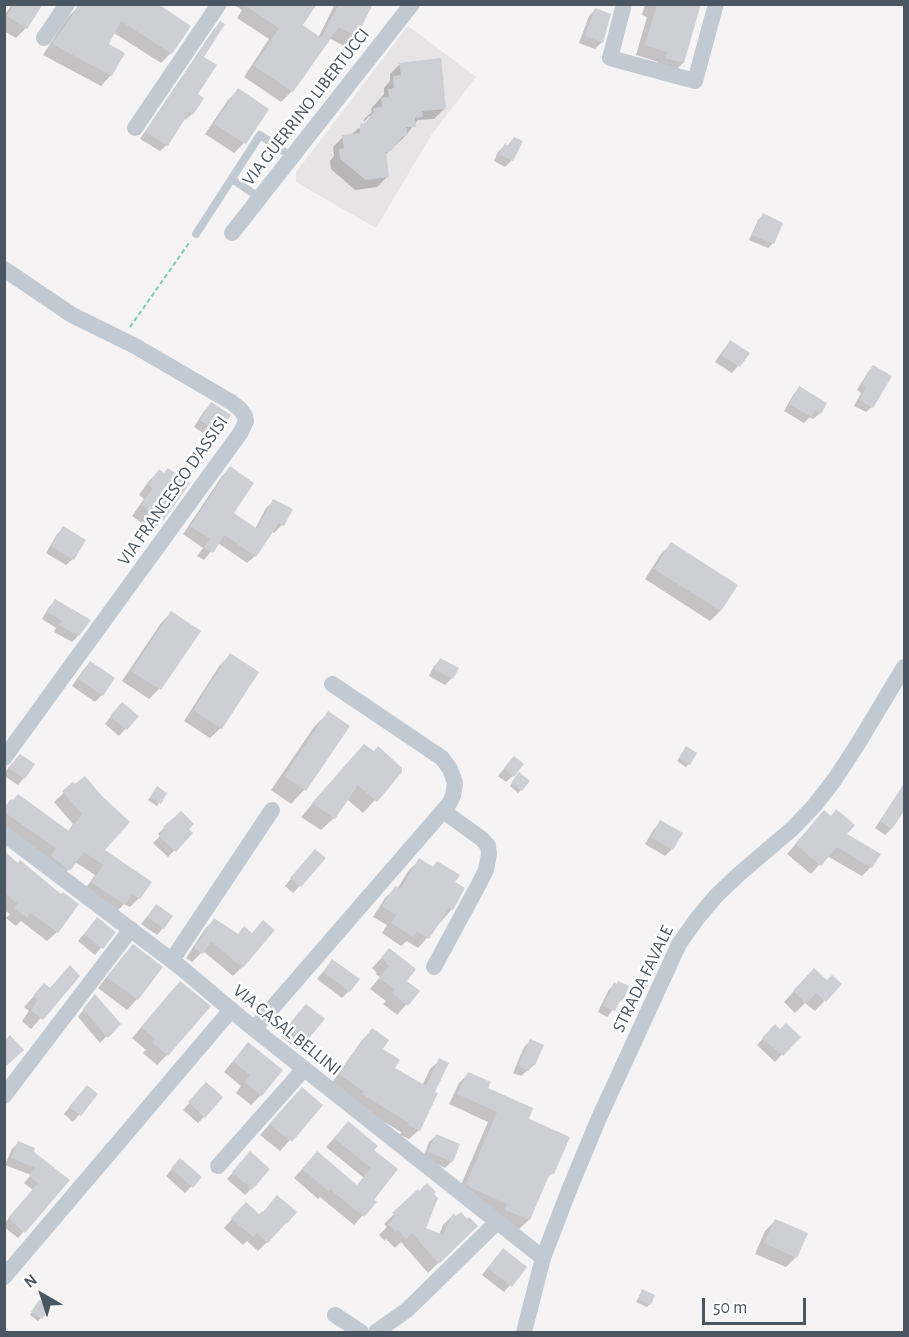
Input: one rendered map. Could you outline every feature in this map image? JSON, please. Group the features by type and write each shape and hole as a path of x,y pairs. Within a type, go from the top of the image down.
{"street":[{"path":"44,38 67,4"},
{"path":"135,128 219,4"},
{"name":"VIA GUERRINO LIBERTUCCI","path":"232,233 412,4"},
{"path":"624,4 610,58 695,81 716,4"},
{"name":"VIA FRANCESCO D'ASSISI","path":"4,269 72,315 122,339 231,402 245,416 245,424 227,452 4,758"},
{"name":"STRADA FAVALE","path":"524,1332 543,1258 564,1201 598,1118 686,932 723,889 793,828 822,796 859,742 904,667"},
{"path":"254,1029 443,811 453,796 454,783 450,769 442,758 332,684"},
{"path":"172,960 272,810"},
{"path":"434,967 486,870 489,854 488,846 482,839 443,811"},
{"name":"VIA CASAL BELLINI","path":"4,834 172,960 254,1029 543,1258"},
{"path":"4,1096 130,928"},
{"path":"4,1277 231,1010"},
{"path":"218,1166 304,1069"},
{"path":"376,1332 407,1310 497,1222"},
{"path":"335,1315 361,1332"}],"lane":[{"path":"196,234 260,135 292,157"},
{"path":"232,179 260,198"}],"path":[{"path":"122,339 196,234"}],"shaded area":[{"path":"408,26 476,77 432,134 376,228 296,182 296,172"}],"building":[{"path":"14,4 43,4 27,29 7,16"},
{"path":"77,4 158,4 191,26 172,54 121,21 109,44 125,53 112,76 52,44 76,10"},
{"path":"243,4 317,4 303,25 321,38 339,4 373,4 357,36 339,27 293,92 254,66 279,28"},
{"path":"657,4 701,4 684,63 665,58 667,52 645,45"},
{"path":"595,8 611,14 603,43 585,36"},
{"path":"220,21 225,24 204,57 217,65 198,94 204,98 193,115 189,112 168,146 145,132"},
{"path":"441,58 446,109 422,111 423,117 415,118 416,127 406,127 408,135 402,137 391,151 386,152 389,177 366,180 340,159 339,149 344,148 342,135 360,133 360,124 365,123 374,112 374,108 382,107 381,98 389,97 388,89 394,88 393,76 401,75 399,63"},
{"path":"238,88 269,109 246,144 214,124"},
{"path":"514,137 523,141 513,161 499,154 505,143 509,146"},
{"path":"763,213 783,223 774,244 752,235"},
{"path":"730,340 750,353 740,367 721,355"},
{"path":"873,365 892,376 873,408 859,400 866,387 862,384"},
{"path":"799,386 827,403 821,414 815,410 812,417 789,404"},
{"path":"211,402 231,415 220,433 200,420"},
{"path":"230,466 254,483 234,513 257,529 273,499 293,509 284,526 279,523 256,557 225,535 213,553 204,547 210,539 190,526"},
{"path":"168,468 190,483 163,521 141,505 153,488 148,485 159,469 164,473"},
{"path":"63,526 86,540 74,560 51,546"},
{"path":"671,542 738,585 721,611 654,569"},
{"path":"55,599 91,620 79,636 59,625 62,621 47,612"},
{"path":"171,611 201,631 161,690 131,671"},
{"path":"230,653 259,672 222,729 193,710"},
{"path":"440,658 459,668 453,679 434,669"},
{"path":"90,661 115,678 103,696 78,679"},
{"path":"122,702 139,716 127,730 110,716"},
{"path":"328,711 350,726 306,791 284,776"},
{"path":"364,744 374,751 378,746 402,768 402,772 377,802 358,785 335,819 312,803"},
{"path":"686,746 697,753 690,765 679,758"},
{"path":"20,754 35,764 25,779 8,768"},
{"path":"514,756 524,764 514,777 504,768"},
{"path":"519,772 530,781 522,791 511,783"},
{"path":"85,776 101,795 130,822 105,850 152,882 140,899 132,894 125,905 91,882 103,865 84,852 70,871 51,856 56,848 4,812 4,808 11,799 13,800 18,794 69,831 82,814 62,791"},
{"path":"904,785 904,811 892,829 880,821"},
{"path":"157,786 167,793 161,804 150,797"},
{"path":"836,809 855,825 847,834 881,854 872,868 837,847 821,866 795,844 824,810 831,816"},
{"path":"181,811 194,824 189,829 193,833 176,852 159,836 165,829 163,827"},
{"path":"660,820 683,833 673,850 651,837"},
{"path":"315,849 326,858 301,887 290,878"},
{"path":"4,851 18,863 20,860 61,894 63,892 79,904 58,933 31,913 27,918 14,908 18,904 4,893"},
{"path":"419,858 433,867 437,861 460,875 455,882 465,888 453,910 449,908 429,939 417,931 413,937 391,923 396,915 382,906 395,886 400,889"},
{"path":"156,904 173,916 164,929 147,917"},
{"path":"97,917 116,932 103,949 84,934"},
{"path":"214,918 238,934 244,926 252,933 263,920 275,930 243,968 211,941 203,954 194,948"},
{"path":"133,944 163,967 138,1000 107,977"},
{"path":"389,948 416,969 407,981 420,991 408,1006 392,993 395,990 379,978 389,966 381,958"},
{"path":"332,959 360,979 350,992 323,972"},
{"path":"70,965 80,976 43,1020 31,1010 38,1000 33,996 44,983 50,988"},
{"path":"814,968 827,980 832,975 842,984 826,1002 816,993 806,1004 793,991"},
{"path":"180,981 211,1006 168,1056 152,1042 155,1039 141,1027"},
{"path":"618,981 629,986 623,1001 620,1000 615,1011 603,1006 614,982 617,984"},
{"path":"95,994 121,1024 108,1038 83,1009"},
{"path":"306,1004 325,1019 305,1043 286,1028"},
{"path":"786,1023 801,1037 783,1056 762,1038 775,1024 780,1029"},
{"path":"372,1028 389,1040 383,1049 400,1060 395,1068 426,1086 439,1058 449,1063 420,1131 362,1094 364,1092 339,1074"},
{"path":"10,1035 24,1050 4,1068 4,1041"},
{"path":"530,1039 544,1045 535,1065 532,1064 529,1071 518,1066"},
{"path":"248,1042 283,1070 262,1096 245,1082 250,1075 233,1061"},
{"path":"468,1072 491,1082 488,1088 533,1108 529,1119 570,1137 554,1174 550,1173 530,1220 505,1210 507,1204 466,1184 497,1112 457,1094"},
{"path":"206,1082 223,1097 205,1118 188,1102"},
{"path":"87,1085 98,1094 81,1116 69,1107"},
{"path":"302,1087 323,1105 292,1142 269,1124"},
{"path":"348,1121 378,1146 374,1150 398,1169 374,1200 377,1202 364,1217 302,1169 317,1151 357,1185 371,1168 334,1138"},
{"path":"436,1134 460,1144 453,1162 428,1152"},
{"path":"18,1141 35,1148 34,1152 70,1180 25,1233 8,1218 38,1183 29,1176 36,1168 11,1158"},
{"path":"250,1151 270,1169 252,1190 232,1172"},
{"path":"180,1158 202,1177 193,1188 171,1168"},
{"path":"427,1183 436,1192 434,1194 438,1198 426,1228 443,1235 453,1213 456,1216 461,1212 478,1226 439,1264 412,1233 406,1239 388,1224 396,1216 392,1213"},
{"path":"277,1195 297,1212 268,1243 257,1233 253,1237 231,1218 246,1202 259,1214 263,1212"},
{"path":"775,1219 808,1233 797,1258 764,1243"},
{"path":"503,1248 527,1267 512,1287 488,1268"},
{"path":"642,1289 655,1295 651,1305 638,1299"},
{"path":"39,1300 50,1308 42,1319 31,1312"}]}
